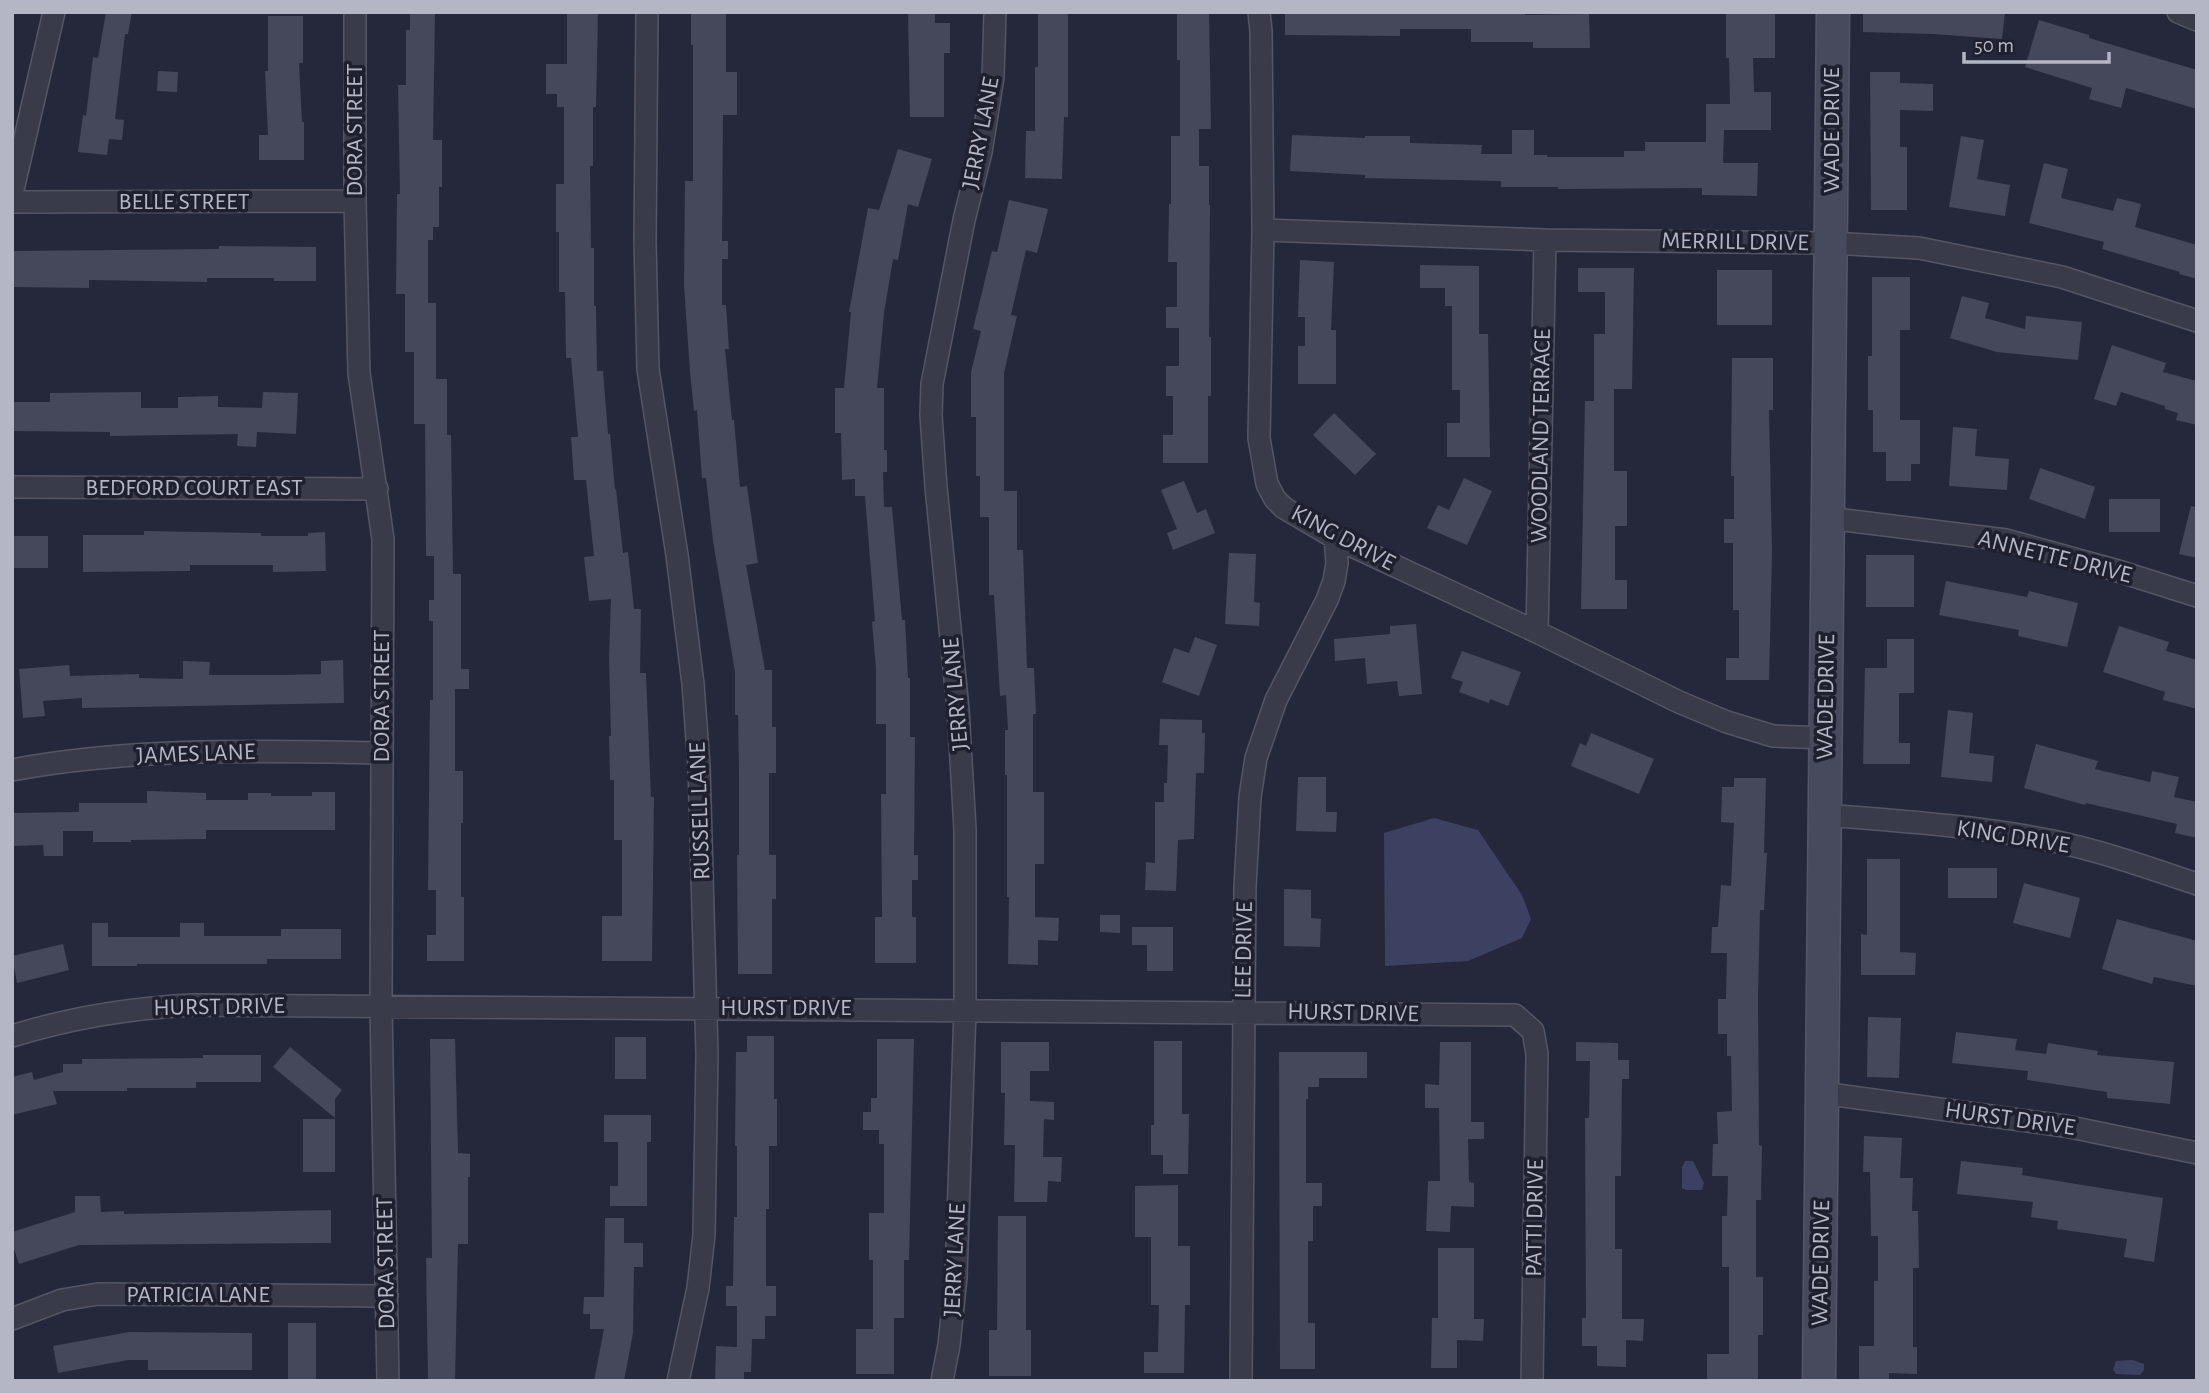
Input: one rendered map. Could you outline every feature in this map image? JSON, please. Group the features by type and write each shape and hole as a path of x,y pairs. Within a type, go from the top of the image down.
{"street":[{"path":"12,194 54,12"},
{"name":"DORA STREET","path":"355,12 359,373 383,538 381,1007 388,1381"},
{"name":"RUSSELL LANE","path":"647,12 645,241 648,369 677,555 693,684 699,766 706,1008 704,1235 698,1288 678,1381"},
{"name":"JERRY LANE","path":"942,1381 949,1345 956,1277 965,1010 965,829 958,709 936,486 931,415 932,384 964,220 981,152 993,77 995,12"},
{"name":"KING DRIVE","path":"1259,12 1263,230 1259,438 1267,484 1275,499 1284,508 1335,538 1679,702 1727,722 1773,736 1826,738"},
{"name":"WADE DRIVE","path":"1819,1381 1833,12"},
{"path":"2178,12 2197,20"},
{"name":"BELLE STREET","path":"12,202 355,201"},
{"name":"MERRILL DRIVE","path":"1263,230 1545,240 1831,243 1919,248 2062,277 2197,321"},
{"name":"WOODLAND TERRACE","path":"1537,632 1545,240"},
{"name":"BEDFORD COURT EAST","path":"12,487 377,489"},
{"name":"ANNETTE DRIVE","path":"1828,517 2006,540 2197,596"},
{"name":"LEE DRIVE","path":"1241,1381 1243,1012 1250,797 1256,758 1276,699 1334,581 1337,563 1335,538"},
{"name":"JAMES LANE","path":"12,770 114,756 198,752 382,754"},
{"name":"KING DRIVE","path":"1825,815 1977,828 2054,841 2119,857 2197,884"},
{"name":"HURST DRIVE","path":"12,1036 37,1028 144,1008 192,1005 1514,1015 1532,1031 1537,1054"},
{"name":"PATTI DRIVE","path":"1532,1381 1537,1054"},
{"name":"HURST DRIVE","path":"1822,1093 2065,1126 2197,1153"},
{"name":"PATRICIA LANE","path":"12,1319 62,1300 98,1294 387,1296"}],"water":[{"path":"1434,818 1478,830 1522,895 1531,919 1522,938 1468,961 1385,966 1384,833"},
{"path":"1685,1161 1693,1161 1704,1183 1702,1190 1682,1188 1682,1167"},
{"path":"2133,1360 2144,1364 2144,1370 2140,1375 2116,1374 2113,1370 2116,1361"}],"building":[{"path":"106,12 132,12 128,34 125,34 115,119 124,120 122,140 109,139 107,155 78,152 83,115 86,116 93,57 98,58"},
{"path":"410,12 435,12 433,140 442,140 442,187 439,187 439,227 433,227 433,240 428,240 428,303 436,303 436,379 447,379 447,435 451,435 453,574 461,574 461,669 469,669 469,689 455,689 455,771 463,771 461,897 464,897 464,961 427,961 427,935 436,935 436,890 428,890 430,700 433,700 433,621 429,621 429,600 434,600 434,556 426,556 425,424 414,424 414,352 405,352 405,294 396,294 397,194 400,194 398,85 406,85 406,30 410,30"},
{"path":"567,12 598,12 593,166 590,166 597,371 603,371 623,553 628,552 634,609 641,609 640,673 646,673 651,797 654,797 652,961 602,961 602,916 622,916 622,840 614,840 614,780 610,780 611,599 589,601 584,557 594,556 586,480 574,480 571,437 578,437 571,358 566,358 565,292 559,292 556,184 564,184 564,107 557,107 557,94 546,94 546,64 567,64"},
{"path":"691,12 726,12 726,72 737,72 737,115 723,115 722,241 728,241 728,259 722,259 722,305 726,305 729,349 725,349 740,487 747,486 758,563 746,565 765,670 772,670 772,727 776,727 776,773 769,773 769,855 776,855 776,899 772,899 772,974 738,974 739,773 735,672 713,541 706,478 702,478 697,410 694,411 690,372 684,285 685,181 693,181"},
{"path":"908,12 935,12 935,23 950,23 950,53 944,53 944,117 910,117"},
{"path":"1038,12 1068,12 1068,117 1064,117 1062,179 1025,178 1026,131 1035,131"},
{"path":"1177,12 1209,12 1211,129 1199,129 1199,166 1209,166 1211,396 1208,396 1208,463 1163,463 1163,435 1173,435 1173,396 1166,396 1166,366 1179,366 1179,328 1166,328 1166,307 1177,307 1177,262 1168,262 1171,136 1180,136"},
{"path":"1285,12 1589,14 1590,48 1533,48 1533,42 1471,42 1471,29 1400,29 1400,36 1285,35"},
{"path":"1726,12 1775,12 1775,58 1753,58 1754,92 1771,92 1771,130 1724,130 1723,163 1758,163 1757,196 1702,195 1702,188 1501,187 1501,181 1365,178 1365,175 1290,171 1292,135 1365,138 1410,136 1410,143 1482,145 1481,154 1512,154 1512,130 1534,130 1534,155 1547,157 1624,157 1624,151 1645,151 1645,142 1706,142 1706,104 1730,104"},
{"path":"1863,12 2005,12 2002,39 1863,32"},
{"path":"268,16 303,16 303,63 299,63 304,160 259,160 259,135 268,135 265,71 268,71"},
{"path":"2039,20 2197,70 2197,109 2126,88 2121,108 2089,99 2092,88 2025,67"},
{"path":"158,71 178,72 177,92 157,91"},
{"path":"1870,72 1900,72 1900,83 1933,84 1933,111 1900,110 1900,147 1907,147 1907,210 1871,210"},
{"path":"1961,136 1984,140 1977,179 2010,185 2005,216 1949,207"},
{"path":"898,149 932,159 918,207 908,204 898,260 893,259 884,313 877,388 884,388 884,450 887,450 887,472 883,472 884,507 892,507 910,678 910,737 915,737 914,855 918,855 918,880 912,880 912,917 916,917 916,963 875,963 875,917 882,917 881,794 886,794 886,724 876,724 876,669 872,622 875,621 865,496 855,496 855,479 842,480 841,433 835,433 835,388 844,388 849,312 868,208 879,210"},
{"path":"2044,163 2068,169 2061,198 2113,211 2117,198 2141,204 2135,227 2197,245 2197,279 2102,249 2104,242 2029,223"},
{"path":"1009,200 1048,209 1037,253 1026,250 1011,315 1017,316 1004,373 1004,491 1017,491 1017,550 1023,550 1027,668 1034,668 1036,714 1033,714 1033,792 1044,792 1044,864 1035,864 1035,917 1059,918 1058,941 1038,940 1038,965 1008,964 1006,695 1000,696 994,595 989,595 989,517 980,517 980,476 976,476 976,417 971,417 971,372 981,331 973,329 992,251 997,252"},
{"path":"219,246 316,247 316,281 274,281 274,278 207,278 207,282 89,280 89,288 12,287 12,251 219,249"},
{"path":"1300,260 1334,262 1331,330 1336,330 1336,384 1298,384 1298,346 1305,346 1305,317 1298,317"},
{"path":"1420,265 1479,266 1479,334 1488,334 1490,457 1447,457 1447,423 1460,423 1460,390 1452,390 1452,306 1445,306 1445,288 1420,288"},
{"path":"1578,268 1634,268 1632,389 1614,389 1614,471 1627,471 1627,526 1615,526 1615,580 1627,580 1627,609 1581,609 1585,401 1594,401 1594,334 1605,334 1605,292 1578,292"},
{"path":"1717,270 1772,270 1772,325 1717,325"},
{"path":"1872,277 1910,277 1910,330 1900,330 1900,420 1920,420 1920,464 1911,464 1911,481 1886,481 1886,452 1873,452 1873,410 1868,410 1868,356 1872,356"},
{"path":"1962,296 1989,303 1985,318 2025,329 2026,316 2082,322 2078,360 1997,352 1950,338"},
{"path":"2112,345 2166,363 2163,372 2197,381 2197,425 2176,420 2178,413 2165,409 2165,406 2121,392 2116,406 2094,399"},
{"path":"1732,358 1773,358 1773,410 1769,410 1772,551 1769,680 1726,680 1726,658 1739,658 1739,610 1733,610 1733,543 1724,543 1724,519 1734,519 1734,476 1731,476"},
{"path":"141,392 141,408 178,408 178,397 218,396 218,407 262,408 263,392 298,393 296,434 257,432 256,447 237,446 238,434 110,436 110,432 12,431 12,402 50,402 50,393"},
{"path":"1334,413 1376,454 1355,475 1313,435"},
{"path":"1953,427 1977,429 1975,456 2009,459 2007,490 1949,486"},
{"path":"2040,468 2095,487 2085,519 2029,499"},
{"path":"1464,478 1492,491 1467,545 1427,528 1438,505 1449,510"},
{"path":"1184,481 1197,513 1206,509 1215,533 1173,550 1167,533 1177,529 1161,490"},
{"path":"2109,499 2160,499 2160,532 2109,532"},
{"path":"2191,506 2197,507 2197,558 2179,554"},
{"path":"144,531 261,533 261,536 308,536 308,533 325,532 326,571 273,572 273,565 190,565 190,571 83,572 83,535 144,535"},
{"path":"12,536 48,536 48,568 12,568"},
{"path":"1229,553 1256,554 1254,602 1260,603 1259,626 1225,624"},
{"path":"1866,555 1914,555 1914,607 1866,607"},
{"path":"1946,581 2027,597 2029,591 2078,603 2067,647 2018,636 2019,630 1939,615"},
{"path":"1416,624 1422,694 1399,696 1397,681 1367,684 1365,658 1335,661 1334,639 1390,634 1390,626"},
{"path":"2119,626 2169,642 2166,651 2197,660 2197,709 2163,700 2165,692 2103,672"},
{"path":"1195,637 1217,645 1199,696 1162,682 1174,648 1189,653"},
{"path":"1887,639 1914,639 1914,693 1899,693 1899,743 1910,743 1910,764 1863,764 1865,668 1887,668"},
{"path":"1462,651 1521,672 1508,706 1490,699 1489,703 1459,692 1463,682 1451,678"},
{"path":"343,660 344,703 82,708 82,698 43,701 45,716 23,718 19,669 69,665 70,676 139,674 139,678 183,679 183,661 210,662 209,675 284,675 321,674 321,661"},
{"path":"1948,710 1973,713 1969,753 1994,756 1992,782 1941,777"},
{"path":"1160,719 1202,720 1202,733 1205,733 1204,773 1196,773 1194,839 1178,840 1176,891 1145,890 1146,862 1155,863 1155,802 1164,802 1164,783 1167,783 1168,745 1159,745"},
{"path":"1591,733 1654,759 1639,794 1571,766 1580,743 1586,746"},
{"path":"2036,744 2098,761 2095,769 2150,782 2152,771 2179,777 2174,797 2197,802 2197,838 2175,833 2177,824 2086,803 2085,805 2024,788"},
{"path":"1298,777 1326,777 1326,812 1337,812 1336,832 1296,831"},
{"path":"1734,778 1766,778 1764,853 1767,853 1764,910 1760,910 1758,998 1761,1200 1756,1200 1756,1277 1763,1277 1763,1335 1758,1335 1758,1381 1707,1381 1707,1354 1729,1354 1729,1267 1722,1267 1722,1216 1727,1216 1728,1176 1712,1176 1713,1144 1718,1144 1717,1112 1732,1111 1731,1056 1727,1056 1727,1034 1718,1034 1718,999 1726,999 1727,953 1711,953 1712,927 1718,927 1721,885 1731,886 1734,823 1721,822 1722,787 1734,787"},
{"path":"147,791 206,793 206,800 248,800 248,793 312,796 312,792 335,792 335,830 206,830 206,839 131,842 93,842 93,831 63,831 63,856 44,856 43,845 12,846 12,813 79,812 79,803 147,803"},
{"path":"1867,859 1900,859 1900,952 1916,953 1915,975 1861,975 1861,934 1867,935"},
{"path":"1948,868 1997,868 1997,898 1948,898"},
{"path":"2024,883 2080,898 2070,938 2013,923"},
{"path":"1284,889 1311,890 1311,918 1321,919 1320,947 1284,946"},
{"path":"1100,915 1120,915 1120,933 1100,932"},
{"path":"2117,919 2197,941 2197,986 2154,977 2152,984 2102,969"},
{"path":"92,923 108,923 108,937 180,937 180,923 204,923 204,936 281,936 281,929 341,929 341,959 267,959 267,964 92,966"},
{"path":"1132,927 1173,927 1173,971 1147,971 1147,945 1132,945"},
{"path":"63,944 69,970 17,983 12,956"},
{"path":"1868,1017 1901,1018 1899,1078 1867,1077"},
{"path":"1956,1032 2017,1039 2015,1050 2046,1054 2048,1043 2098,1051 2097,1055 2174,1062 2170,1104 2107,1098 2107,1092 2027,1080 2028,1071 1952,1063"},
{"path":"747,1036 774,1036 777,1146 769,1146 766,1286 776,1286 776,1316 765,1316 765,1339 752,1339 751,1372 744,1372 744,1381 715,1381 716,1346 737,1347 737,1306 726,1306 726,1286 733,1286 734,1217 737,1217 736,1052 747,1052"},
{"path":"615,1037 646,1037 646,1079 615,1079"},
{"path":"430,1039 455,1039 458,1153 470,1154 468,1244 458,1244 455,1381 428,1381 426,1258 432,1258"},
{"path":"877,1039 914,1039 909,1260 904,1260 904,1318 894,1318 894,1374 856,1374 856,1329 873,1329 873,1260 869,1260 869,1213 884,1213 884,1144 879,1144 879,1130 863,1130 863,1112 871,1112 871,1098 877,1098"},
{"path":"1154,1041 1182,1041 1182,1114 1189,1114 1188,1174 1163,1174 1163,1155 1151,1155 1151,1125 1154,1125"},
{"path":"1001,1042 1049,1042 1049,1071 1030,1071 1030,1101 1054,1102 1054,1120 1044,1119 1043,1157 1062,1157 1061,1182 1048,1181 1047,1202 1014,1202 1015,1145 1004,1145 1005,1093 1001,1093"},
{"path":"1440,1042 1471,1042 1471,1122 1484,1122 1484,1139 1468,1139 1469,1182 1474,1183 1474,1207 1451,1206 1450,1232 1426,1231 1428,1181 1440,1181 1439,1108 1425,1108 1425,1084 1439,1085"},
{"path":"1576,1042 1618,1043 1618,1060 1629,1060 1629,1079 1622,1079 1621,1176 1615,1176 1615,1249 1622,1249 1622,1319 1644,1319 1643,1341 1626,1340 1626,1367 1597,1366 1597,1346 1582,1346 1582,1318 1586,1318 1585,1118 1589,1118 1590,1061 1576,1061"},
{"path":"290,1047 342,1090 335,1099 335,1118 273,1067"},
{"path":"1279,1052 1367,1052 1367,1078 1319,1078 1319,1087 1308,1087 1306,1099 1306,1183 1322,1183 1322,1206 1313,1206 1313,1241 1308,1241 1308,1323 1315,1323 1315,1369 1280,1369"},
{"path":"203,1055 261,1055 261,1082 196,1082 196,1088 127,1088 127,1091 53,1091 57,1104 12,1115 12,1077 32,1072 34,1080 63,1072 63,1064 82,1064 82,1059 203,1058"},
{"path":"604,1115 651,1115 651,1142 647,1142 647,1206 610,1206 610,1186 618,1186 618,1142 604,1142"},
{"path":"303,1119 335,1119 335,1172 303,1172"},
{"path":"1864,1136 1902,1138 1900,1178 1913,1178 1912,1211 1918,1211 1919,1268 1913,1268 1913,1347 1917,1347 1917,1374 1889,1373 1889,1381 1859,1381 1859,1346 1874,1346 1874,1281 1878,1281 1878,1236 1871,1236 1870,1172 1863,1172"},
{"path":"1961,1161 2023,1168 2022,1175 2163,1198 2154,1262 2124,1257 2127,1239 2057,1229 2058,1221 2031,1217 2033,1202 1957,1194"},
{"path":"1178,1185 1178,1246 1190,1246 1190,1305 1185,1305 1184,1373 1144,1373 1144,1352 1158,1352 1159,1305 1151,1305 1151,1237 1135,1237 1135,1186"},
{"path":"75,1196 100,1196 101,1212 124,1211 124,1214 331,1210 331,1243 79,1245 19,1264 12,1243 12,1232 75,1212"},
{"path":"998,1216 1026,1216 1026,1330 1031,1330 1031,1376 989,1376 989,1330 997,1330"},
{"path":"605,1218 624,1218 624,1243 643,1243 643,1267 634,1267 633,1333 624,1381 594,1381 604,1329 590,1329 590,1314 583,1314 584,1297 604,1297"},
{"path":"1438,1248 1474,1248 1474,1319 1484,1319 1483,1341 1457,1340 1457,1368 1431,1368 1432,1318 1438,1318"},
{"path":"288,1323 316,1323 316,1381 288,1381"},
{"path":"129,1332 252,1333 252,1370 148,1370 148,1360 128,1360 58,1373 53,1346"}]}
